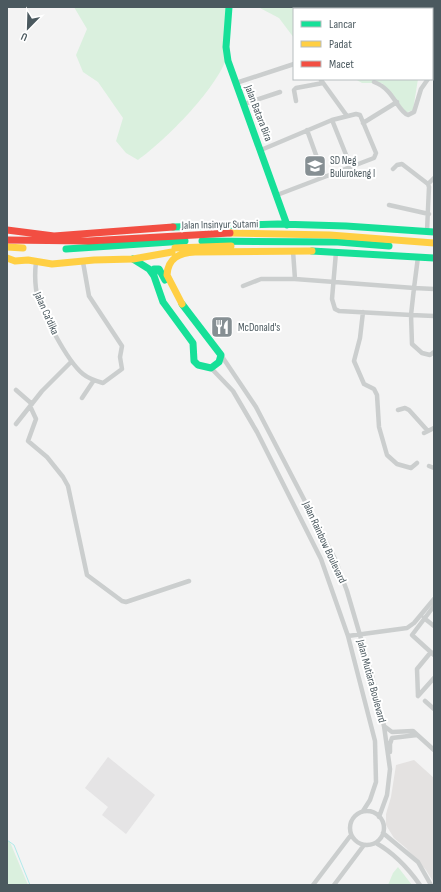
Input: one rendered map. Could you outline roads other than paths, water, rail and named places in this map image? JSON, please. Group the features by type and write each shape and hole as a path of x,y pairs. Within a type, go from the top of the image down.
{"main road":[{"name":"Jalan Batara Bira","path":"229,7 226,52 277,195 286,225"},
{"path":"7,230 41,235 60,235 161,227 286,225 346,226 431,232"},
{"name":"Jalan Insinyur Sutami","path":"7,240 53,243 225,233 348,236 434,243"},
{"name":"Jalan Insinyur Sutami","path":"58,249 209,240 338,242 434,249"},
{"path":"7,258 15,261 28,260 52,264 133,259 173,250 239,245 323,245 338,242"},
{"path":"7,247 29,249"},
{"path":"163,273 166,261 173,250"},
{"path":"133,259 149,269 154,276 163,302 193,343 194,361 198,365 211,368 219,362 221,355 178,296 167,275 168,266 177,256 206,252 293,251 434,258"},
{"path":"154,276 153,272 157,268 161,270 172,291 178,296"}],"street":[{"path":"236,83 293,64"},
{"path":"296,101 294,90 296,88 322,80 335,96 347,116"},
{"path":"374,82 385,88 408,116 413,113 421,89 427,80"},
{"path":"244,104 280,92"},
{"path":"363,123 397,102"},
{"path":"261,150 332,120 358,114 376,155 374,158 277,195"},
{"path":"332,120 351,166"},
{"path":"307,130 324,177"},
{"path":"393,169 397,165 402,164 431,187"},
{"path":"431,232 429,214 432,200 431,187 434,178"},
{"path":"389,205 429,214"},
{"path":"293,251 295,279"},
{"path":"336,252 332,298 335,308 339,310 363,312 434,316"},
{"path":"418,257 411,315 412,344 425,355 430,355 434,352"},
{"name":"Jalan Ca'dika","path":"36,262 36,288 39,298 71,362"},
{"path":"16,424 31,405 71,362 83,374 94,380 105,383 122,370 123,366 120,357 122,346 89,296 83,262"},
{"path":"243,286 261,279 295,279 434,289"},
{"path":"363,312 360,338 354,361 364,384 374,389 377,395 378,423 385,449 390,458 404,468 411,468 417,463"},
{"name":"Jalan Rainbow Boulevard","path":"221,355 256,407 335,559 347,590 372,676 384,726 390,769 387,795 379,817"},
{"name":"Jalan Rainbow Boulevard","path":"211,368 233,391 257,432 321,559"},
{"path":"82,398 94,380"},
{"path":"16,390 31,405 36,419 28,441 53,464 68,486 87,575 122,601 126,602 189,581"},
{"path":"398,410 405,408 409,410 426,432 434,428"},
{"name":"Jalan Mutiara Boulevard","path":"321,559 348,636 375,741 376,782 370,800 363,811"},
{"path":"348,636 360,633 407,628 414,623 434,599"},
{"path":"434,606 412,635 432,653 417,668 418,696 434,678"},
{"path":"424,618 434,626"},
{"path":"425,701 434,709"},
{"name":"Jalan Mutiara Boulevard","path":"384,726 392,732 410,731 417,735"},
{"path":"390,769 392,762 390,744 392,738 417,735 434,750"},
{"path":"334,885 364,846 376,843 383,833 383,824 379,817 372,812 363,811 355,815 350,822 351,835 356,842 364,846"},
{"path":"383,833 418,862 431,885"},
{"path":"314,885 351,835"},
{"path":"376,843 409,869 420,885"}],"waterway":[{"path":"7,840 14,845 30,885"}],"place":[{"name":"SD Neg Bulurokeng I","path":"315,166"},
{"name":"McDonald's","path":"222,327"}]}
